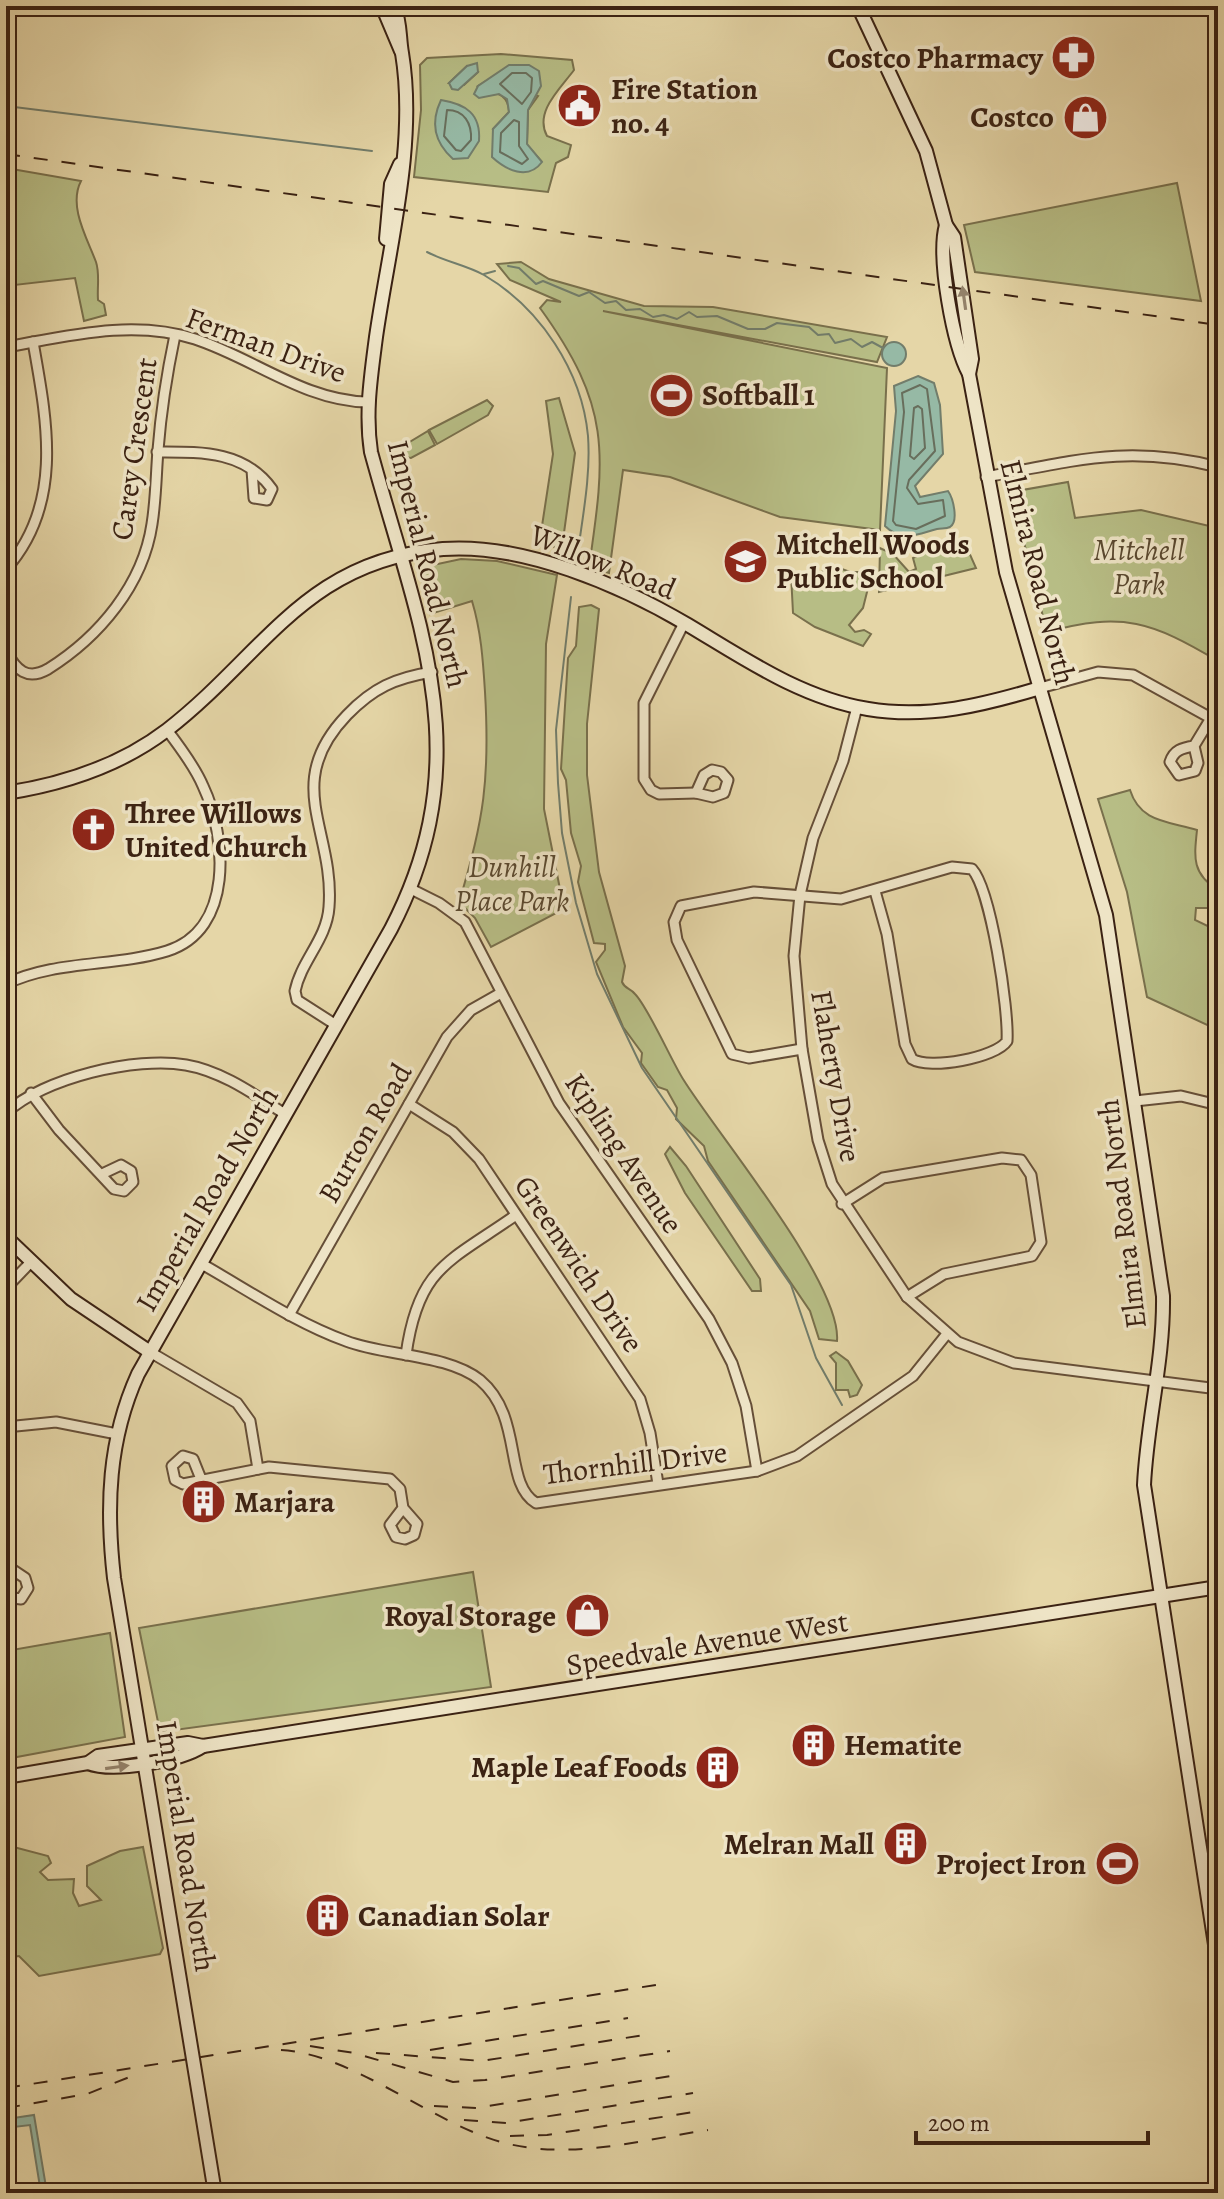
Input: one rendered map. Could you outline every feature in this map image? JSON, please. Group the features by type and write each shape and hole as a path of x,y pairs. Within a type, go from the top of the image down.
{"street":[{"path":"382,6 402,51"},
{"name":"Imperial Road North","path":"215,2193 108,1529 108,1497 117,1434 130,1391 411,889 431,821 437,781 438,709 432,672 371,452 367,402 388,254 403,185 401,162 407,94 402,26 394,6"},
{"name":"Elmira Road North","path":"858,6 926,151 946,225 942,239 946,269 1006,572 1106,915 1163,1296 1162,1351 1144,1479 1218,1964"},
{"name":"Ferman Drive","path":"6,347 123,329 175,335 210,345 330,399 367,402"},
{"name":"Carey Crescent","path":"6,651 22,673 37,675 88,640 115,608 138,569 152,526 164,390 175,335"},
{"path":"6,569 33,531 47,469 49,433 33,342"},
{"path":"157,452 219,454 237,460 252,470"},
{"path":"986,477 1122,454 1161,455 1218,467"},
{"name":"Willow Road","path":"6,793 69,780 120,760 167,730 303,601 354,571 400,557 443,549 508,553 596,582 684,623 779,679 857,707 910,713 953,711 1098,672 1133,675 1214,720"},
{"path":"684,623 644,703 644,779 659,794 696,793"},
{"path":"336,1025 297,1000 295,991 297,981 321,937 329,910 314,797 317,759 332,731 376,688 401,677 432,672"},
{"name":"Flaherty Drive","path":"857,707 843,761 813,838 800,895 794,956 802,1049 824,1166 842,1204 907,1297 946,1335 979,1352 1014,1363 1218,1389"},
{"path":"1194,746 1214,720"},
{"path":"7,981 170,950 193,937 206,921 220,887 220,863 210,805 203,785 167,730"},
{"path":"802,1049 749,1058 732,1054 677,940 674,922 681,906 754,892 841,899 962,865 978,877 989,911 1007,1028 1001,1049 986,1055 926,1065 912,1059 905,1044 887,934 875,891"},
{"name":"Kipling Avenue","path":"411,889 439,903 465,922 559,1103 709,1319 732,1363 746,1406 757,1471"},
{"name":"Burton Road","path":"289,1315 454,1027 471,1010 501,993"},
{"path":"6,1113 31,1093 65,1079 104,1070 177,1064 214,1073 285,1114"},
{"path":"31,1093 83,1158 102,1174"},
{"path":"1135,1101 1181,1096 1218,1105"},
{"name":"Greenwich Drive","path":"409,1104 465,1144 640,1399 650,1433 658,1484"},
{"path":"842,1204 874,1182 897,1175 1014,1157 1026,1165 1031,1175 1041,1242 1032,1256 944,1274 907,1297"},
{"path":"406,1355 411,1321 438,1269 516,1215"},
{"path":"6,1237 30,1263 99,1320 237,1403 250,1421 258,1469"},
{"path":"6,1288 30,1263"},
{"name":"Thornhill Drive","path":"200,1263 289,1315 358,1346 459,1369 478,1378 494,1395 509,1424 520,1484 525,1496 536,1503 757,1471 797,1456 920,1370 946,1335"},
{"path":"6,1427 56,1422 117,1434"},
{"path":"201,1479 288,1467 390,1479 399,1487 403,1508"},
{"path":"6,1542 8,1571 25,1578 28,1588 21,1599 6,1597"},
{"name":"Speedvale Avenue West","path":"6,1777 88,1763 98,1756 145,1756 188,1743 203,1746 1218,1587"},
{"path":"1203,1867 1218,1864"}],"green space":[{"path":"501,54 572,60 574,70 550,101 544,118 547,136 571,145 568,157 556,163 548,192 414,177 421,110 420,65 427,58","holes":["467,66 478,72 464,85 449,83","486,81 538,96 528,110 527,145 542,162 493,129 509,112 503,97 478,86"]},
{"path":"6,168 81,181 78,211 96,262 98,300 104,304 106,315 84,321 75,278 6,286"},
{"path":"1177,183 1201,301 975,272 964,225"},
{"path":"521,262 549,279 644,306 713,307 887,337 877,362 603,311 887,368 880,530 780,517 670,477 623,470 609,573 589,567 598,492 598,431 580,374 540,308 547,300 561,302 510,280 497,264"},
{"path":"559,398 575,453 563,540 556,548 540,539 553,454 546,401"},
{"path":"487,400 493,406 488,415 437,444 429,430"},
{"path":"428,431 435,445 411,458 404,457 403,446"},
{"name":"Mitchell Park","path":"1068,482 1075,518 1141,510 1218,528 1218,661 1174,637 1136,624 1096,622 1047,632 1011,492"},
{"path":"942,543 968,550 976,568 879,592 880,548 893,554 909,572 916,569 913,558"},
{"name":"Dunhill Place Park","path":"461,559 497,561 557,575 546,644 544,809 564,909 491,947 475,918 459,902 480,822 486,774 485,692 478,623 472,601 430,614 419,568"},
{"path":"831,565 850,572 872,572 863,608 849,625 855,632 864,630 871,634 863,646 815,627 793,613 791,574 813,578"},
{"path":"591,605 599,609 587,724 587,775 599,872 625,966 622,982 640,1001 683,1079 799,1247 820,1283 833,1315 837,1341 819,1339 810,1311 708,1161 704,1146 676,1119 677,1108 667,1090 658,1087 641,1063 642,1053 623,1027 596,962 605,950 605,944 594,943 578,882 581,866 571,833 566,780 561,769 568,658 576,646 579,607"},
{"path":"1130,790 1140,808 1156,819 1197,830 1195,849 1199,871 1218,890 1218,908 1196,908 1195,920 1218,931 1218,1030 1147,997 1127,892 1098,799"},
{"path":"670,1147 686,1166 760,1279 761,1291 752,1291 685,1193 665,1154"},
{"path":"836,1352 848,1361 862,1385 857,1395 850,1397 848,1390 836,1390 836,1363 830,1356"},
{"path":"473,1572 491,1687 160,1732 139,1628"},
{"path":"110,1633 125,1737 6,1759 6,1651"},
{"path":"6,1845 48,1856 51,1863 40,1872 48,1880 74,1879 73,1893 79,1906 101,1900 87,1886 87,1866 120,1851 143,1847 163,1948 160,1954 39,1976 19,1956 6,1958"}],"water":[{"path":"477,63 478,72 458,90 452,89 449,83 467,66"},
{"path":"509,65 529,65 539,71 541,86 528,110 527,144 542,162 530,171 517,172 492,157 493,129 509,112 507,99 499,94 479,98 474,94 478,86"},
{"path":"441,100 458,104 474,117 479,141 468,158 453,159 438,139 435,125"},
{"path":"889,342 899,342 906,349 906,359 899,366 889,366 882,359 882,349"},
{"path":"918,376 934,383 940,405 943,454 915,486 920,497 948,491 955,515 950,527 904,536 885,526 896,411 894,386"},
{"path":"34,2115 47,2193 41,2193 30,2125 14,2127 13,2118"}],"waterway":[{"path":"6,106 372,151"},
{"path":"427,252 484,275 504,289 540,323 567,365 584,412 589,451 577,559"},
{"path":"508,266 519,268 536,284 543,281 579,296 589,292 605,303 616,301 626,310 640,309 653,317 664,315 677,319 689,312 697,317 717,316 748,329 765,329 777,323 809,327 818,335 829,334 835,343 851,339 862,347 872,342 883,348"},
{"path":"484,274 495,271"},
{"path":"571,597 556,730 558,783 562,833 576,903 597,974 642,1068 791,1285 816,1358 842,1405"}],"railway":[{"path":"6,154 1218,325"},
{"path":"6,2088 668,1983"},
{"path":"430,2050 628,2018"},
{"path":"376,2053 482,2061 650,2034"},
{"path":"310,2046 354,2053 453,2082 485,2080 670,2051"},
{"path":"281,2050 336,2063 474,2132 527,2147 552,2150 604,2147 708,2130"},
{"path":"6,2108 87,2094 137,2074"},
{"path":"434,2106 476,2108 683,2074"},
{"path":"464,2120 506,2123 693,2093"},
{"path":"510,2136 547,2135 700,2111"}],"place":[{"name":"Costco Pharmacy","path":"1074,58"},
{"name":"Fire Station no. 4","path":"580,106"},
{"name":"Costco","path":"1085,117"},
{"name":"Softball 1","path":"671,395"},
{"name":"Mitchell Woods Public School","path":"745,561"},
{"name":"Three Willows United Church","path":"94,830"},
{"name":"Marjara","path":"203,1502"},
{"name":"Royal Storage","path":"587,1616"},
{"name":"Hematite","path":"813,1745"},
{"name":"Maple Leaf Foods","path":"718,1767"},
{"name":"Melran Mall","path":"905,1844"},
{"name":"Project Iron","path":"1117,1864"},
{"name":"Canadian Solar","path":"327,1916"}]}
